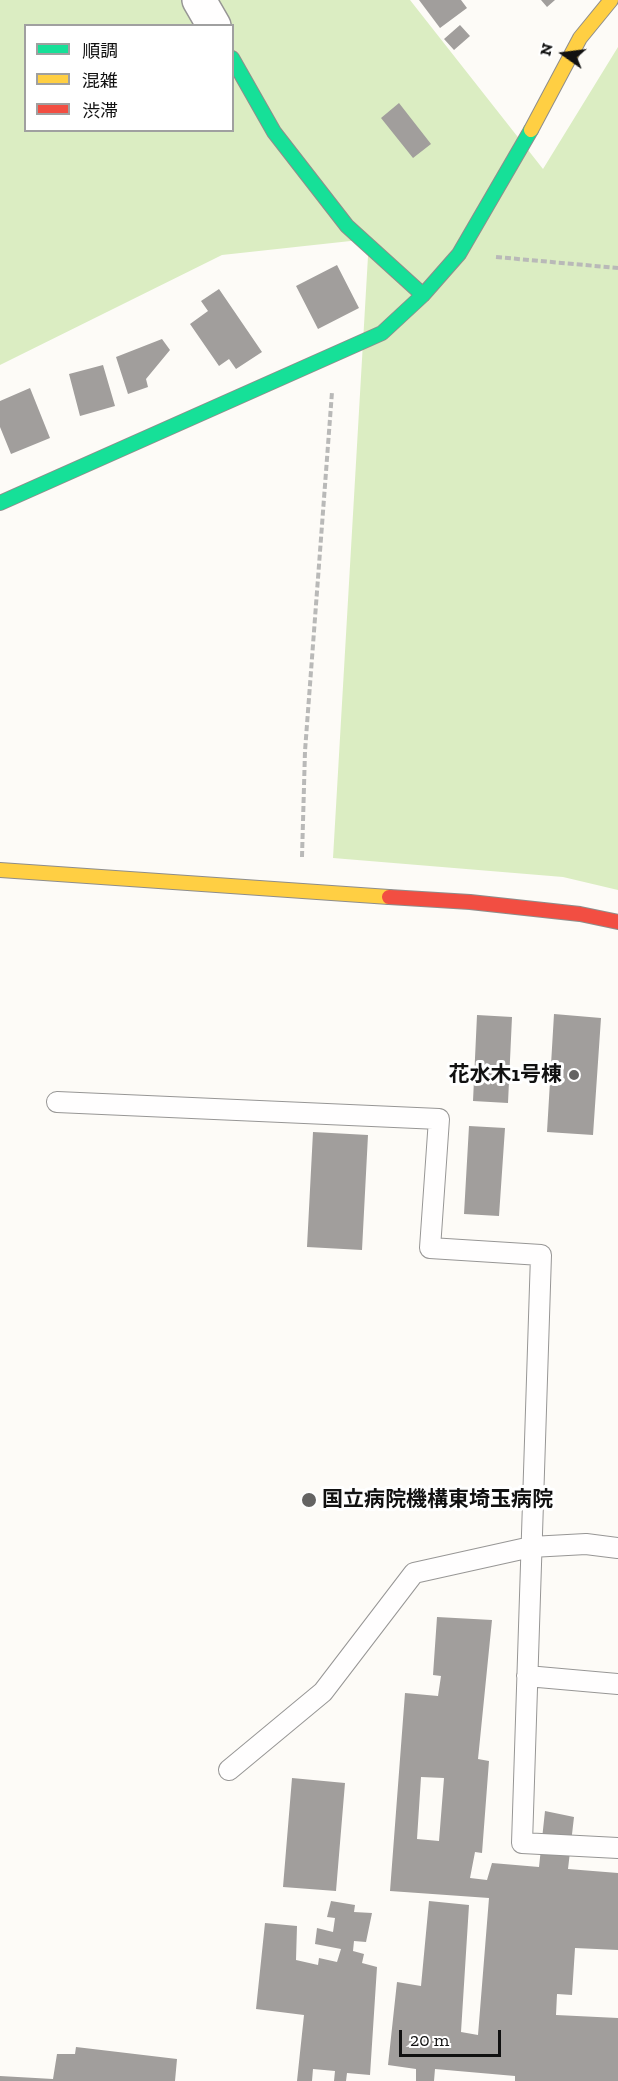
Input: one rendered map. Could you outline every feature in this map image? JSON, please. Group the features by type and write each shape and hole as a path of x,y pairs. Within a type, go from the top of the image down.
{"street":[{"path":"200,0 213,24"},
{"path":"0,503 382,333 423,295 459,254 515,160 580,38 611,0"},
{"path":"234,62 274,132 346,226 423,295"},
{"path":"0,870 471,902 580,914 618,922"}],"lane":[{"path":"57,1102 439,1119 429,1248 541,1256 522,1843 618,1848"},
{"path":"229,1770 323,1692 414,1573 531,1547 586,1544 618,1548"},
{"path":"527,1676 618,1684"}],"path":[{"path":"459,254 618,268"},
{"path":"301,891 305,751 334,353"}],"green space":[{"path":"0,0 410,0 543,169 618,47 618,890 563,877 333,858 369,239 222,255 0,365"}],"building":[{"path":"419,0 461,0 467,8 440,28"},
{"path":"541,0 555,0 547,7"},
{"path":"460,25 470,36 454,50 444,39"},
{"path":"399,103 431,144 413,158 381,118"},
{"path":"337,265 359,308 318,329 296,286"},
{"path":"219,289 262,352 236,369 229,359 219,366 190,324 208,311 201,301"},
{"path":"162,339 170,350 146,379 148,387 128,394 116,357"},
{"path":"103,365 115,406 80,416 69,374"},
{"path":"30,388 50,438 11,454 0,427 0,401"},
{"name":"花水木1号棟","path":"554,1014 601,1018 593,1135 547,1132"},
{"path":"477,1015 512,1017 508,1103 473,1101"},
{"path":"469,1126 505,1128 499,1216 464,1214"},
{"path":"313,1132 368,1135 362,1250 307,1247"},
{"path":"437,1617 492,1620 478,1759 489,1761 482,1853 475,1852 470,1878 487,1880 492,1863 539,1867 545,1811 574,1817 568,1869 618,1873 618,1950 575,1948 572,1995 557,1994 556,2015 618,2018 618,2081 515,2081 515,2076 435,2069 434,2081 416,2081 416,2069 388,2065 397,1982 421,1986 429,1901 469,1905 461,2032 478,2035 489,1898 390,1891 405,1693 438,1696 441,1676 433,1675","holes":["421,1777 444,1778 439,1841 417,1839"]},
{"path":"292,1778 345,1783 336,1891 283,1887"},
{"path":"331,1901 355,1905 354,1912 372,1913 366,1942 354,1941 353,1951 364,1954 362,1963 377,1967 370,2075 347,2073 346,2081 334,2081 335,2071 313,2069 312,2081 297,2081 304,2015 256,2009 265,1923 297,1926 296,1960 318,1965 319,1958 337,1962 341,1949 315,1944 317,1928 333,1932 335,1918 327,1917"},
{"path":"76,2047 177,2059 175,2081 0,2081 0,2076 53,2079 57,2054 75,2054"}],"traffic: fast":[{"path":"234,62 274,132 347,226 423,295"},
{"path":"0,503 382,333 423,295 459,254 531,130"}],"traffic: slow":[{"path":"531,130 580,38 611,0"},
{"path":"0,870 389,897"}],"traffic: jam":[{"path":"389,897 470,902 580,914 618,922"}],"place":[{"name":"花水木1号棟","path":"574,1075"},
{"name":"国立病院機構東埼玉病院","path":"309,1500"}]}
